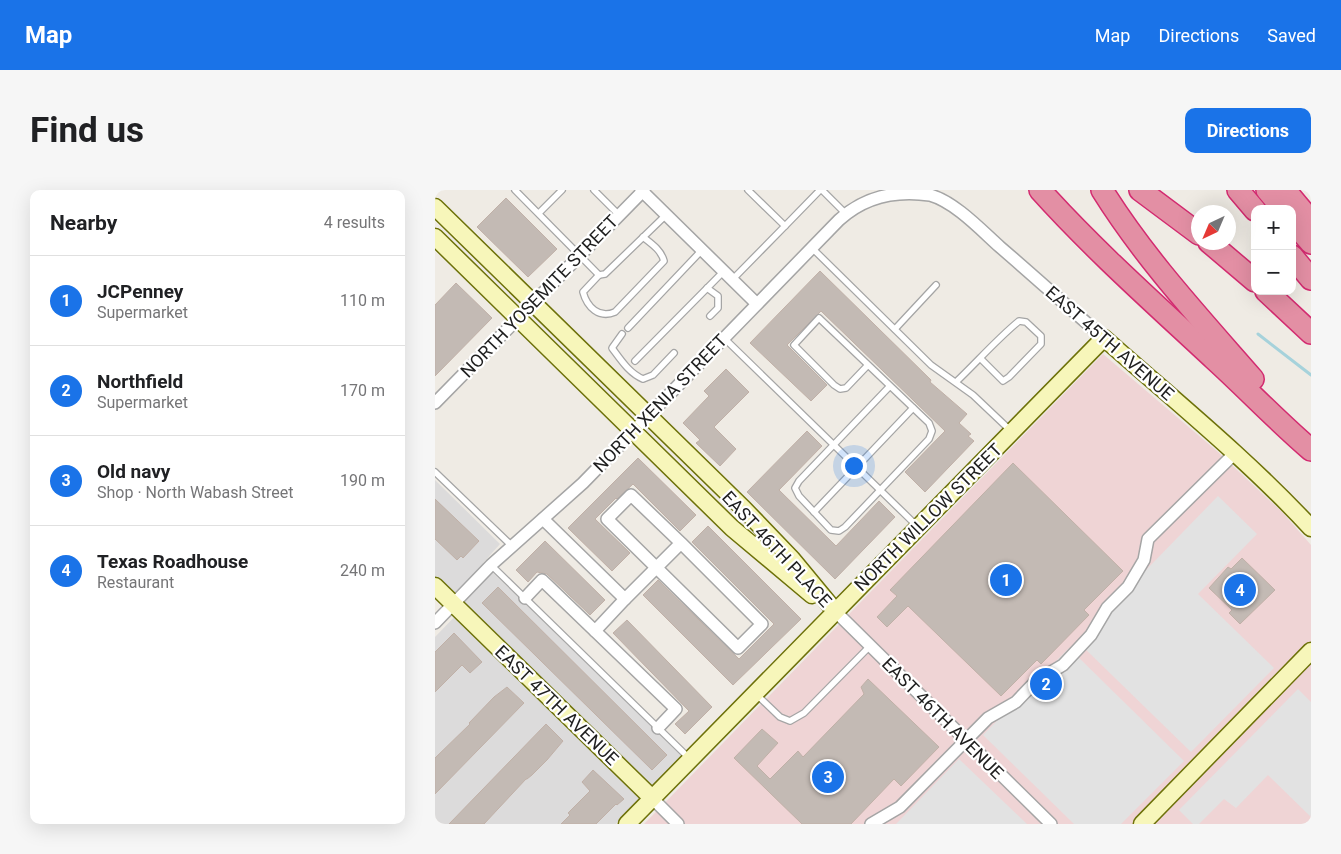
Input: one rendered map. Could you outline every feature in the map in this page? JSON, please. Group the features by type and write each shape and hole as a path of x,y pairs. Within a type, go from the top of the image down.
{"highway":[{"path":"1040,190 1105,258 1239,382 1287,430 1311,450"},
{"path":"1102,190 1131,233 1165,276 1311,444"},
{"path":"1140,190 1191,228"},
{"path":"1239,190 1251,205"},
{"path":"1267,190 1280,205"},
{"path":"1285,190 1311,221"},
{"path":"1301,190 1311,202"},
{"path":"1296,225 1311,243"},
{"path":"1218,250 1251,279"},
{"path":"1296,261 1311,279"},
{"path":"1270,295 1311,333"}],"street":[{"name":"NORTH YOSEMITE STREET","path":"435,402 642,191"},
{"path":"642,191 757,304"},
{"name":"NORTH XENIA STREET","path":"435,622 491,565 583,483 846,214 871,198 891,193"},
{"name":"EAST 45TH AVENUE","path":"891,193 923,193 935,196 972,222 1235,453 1311,528"},
{"name":"EAST 46TH PLACE","path":"435,207 792,559 835,611"},
{"name":"EAST 46TH PLACE","path":"435,238 732,528 813,596 835,611"},
{"name":"NORTH WILLOW STREET","path":"627,824 1104,338"},
{"path":"871,824 900,807 988,718 1016,702 1036,681 1063,664 1078,649 1091,635 1107,608 1128,587 1144,560 1148,539 1235,453"},
{"path":"631,495 681,543 762,624 738,648 607,519 631,495"},
{"path":"543,519 625,599"},
{"path":"595,631 681,543"},
{"path":"525,598 542,580 675,709 658,728"},
{"name":"EAST 47TH AVENUE","path":"435,586 679,824"},
{"name":"EAST 46TH AVENUE","path":"835,611 1051,824"},
{"path":"1142,824 1311,652"}],"lane":[{"path":"515,190 599,274 605,274 665,214"},
{"path":"594,190 619,215"},
{"path":"748,190 785,226"},
{"path":"732,280 821,190 846,214"},
{"path":"539,213 560,191"},
{"path":"599,274 583,292 588,304 595,311 609,315 615,312 664,261 657,248 643,237"},
{"path":"812,248 931,366 973,395 1012,432"},
{"path":"628,328 702,250"},
{"path":"635,360 723,271"},
{"path":"895,330 937,285"},
{"path":"707,288 718,296 718,308 710,316"},
{"path":"868,365 846,388 840,389 794,345 819,318 929,423 932,431 929,439 845,527 839,531 831,530 799,496 795,488 799,481 890,386"},
{"path":"956,382 980,358 1019,320 1026,322 1041,336 1041,344 1003,381 980,358"},
{"path":"622,334 612,348 628,370 635,376 643,379 653,375 674,353"},
{"path":"724,338 918,527"},
{"path":"814,512 913,408"},
{"path":"435,472 512,546"},
{"path":"491,565 691,759"},
{"path":"755,694 780,717 791,721 804,713 870,646"}],"shaded area":[{"path":"1103,354 1218,452 1282,512 1311,545 1311,824 644,824"},
{"path":"435,480 500,544 483,563 682,756 616,824 435,824 435,637 464,607 435,578"},
{"path":"1218,496 1257,534 1198,594 1274,668 1191,752 1077,641"},
{"path":"1069,648 1184,761 1121,824 1074,824 983,735"},
{"path":"1298,689 1311,702 1311,817 1268,775 1236,808 1224,799 1199,824 1193,824 1179,810"},
{"path":"959,759 1027,824 896,824"}],"building":[{"path":"506,198 557,249 528,277 477,227"},
{"path":"820,271 931,380 930,382 967,414 959,423 971,434 968,436 974,441 925,492 905,472 945,431 821,311 787,345 827,385 811,401 750,343"},
{"path":"456,283 492,318 435,376 435,305"},
{"path":"726,369 749,392 714,427 736,449 720,466 696,443 700,440 683,423 709,396 704,391"},
{"path":"807,431 822,446 779,490 836,546 879,501 895,517 835,579 747,492"},
{"path":"638,458 696,515 680,531 633,484 595,519 630,553 612,571 568,528"},
{"path":"1013,463 1123,571 1084,610 1089,615 1041,664 1037,660 1001,696 908,606 887,627 877,617 897,596 890,590"},
{"path":"435,499 479,541 463,558 461,556 457,560 435,539"},
{"path":"708,526 801,619 733,685 643,595 658,580 739,659 774,624 692,542"},
{"path":"545,541 605,600 590,615 547,574 537,572 528,582 516,570"},
{"path":"1242,558 1275,590 1240,624 1229,613 1232,610 1209,588 1228,567 1231,569"},
{"path":"498,587 667,755 652,770 482,603"},
{"path":"627,620 712,707 685,734 675,724 689,711 613,633"},
{"path":"454,633 482,662 470,673 462,665 435,692 435,652"},
{"path":"868,679 939,747 901,786 894,779 851,824 802,824 734,758 762,729 778,743 757,766 770,779 798,751 803,757 864,694 861,687"},
{"path":"507,687 524,703 435,794 435,758 470,724 494,697"},
{"path":"546,724 563,741 547,760 526,779 484,824 449,824"},
{"path":"593,770 624,799 616,804 596,824 561,824 570,815 568,813 590,791 582,782"}],"waterway":[{"path":"1258,334 1311,375"}],"place":[{"name":"JCPenney","path":"1006,580"},
{"name":"Texas Roadhouse","path":"1240,590"},
{"name":"Northfield","path":"1046,684"},
{"name":"Old navy","path":"828,777"}]}
